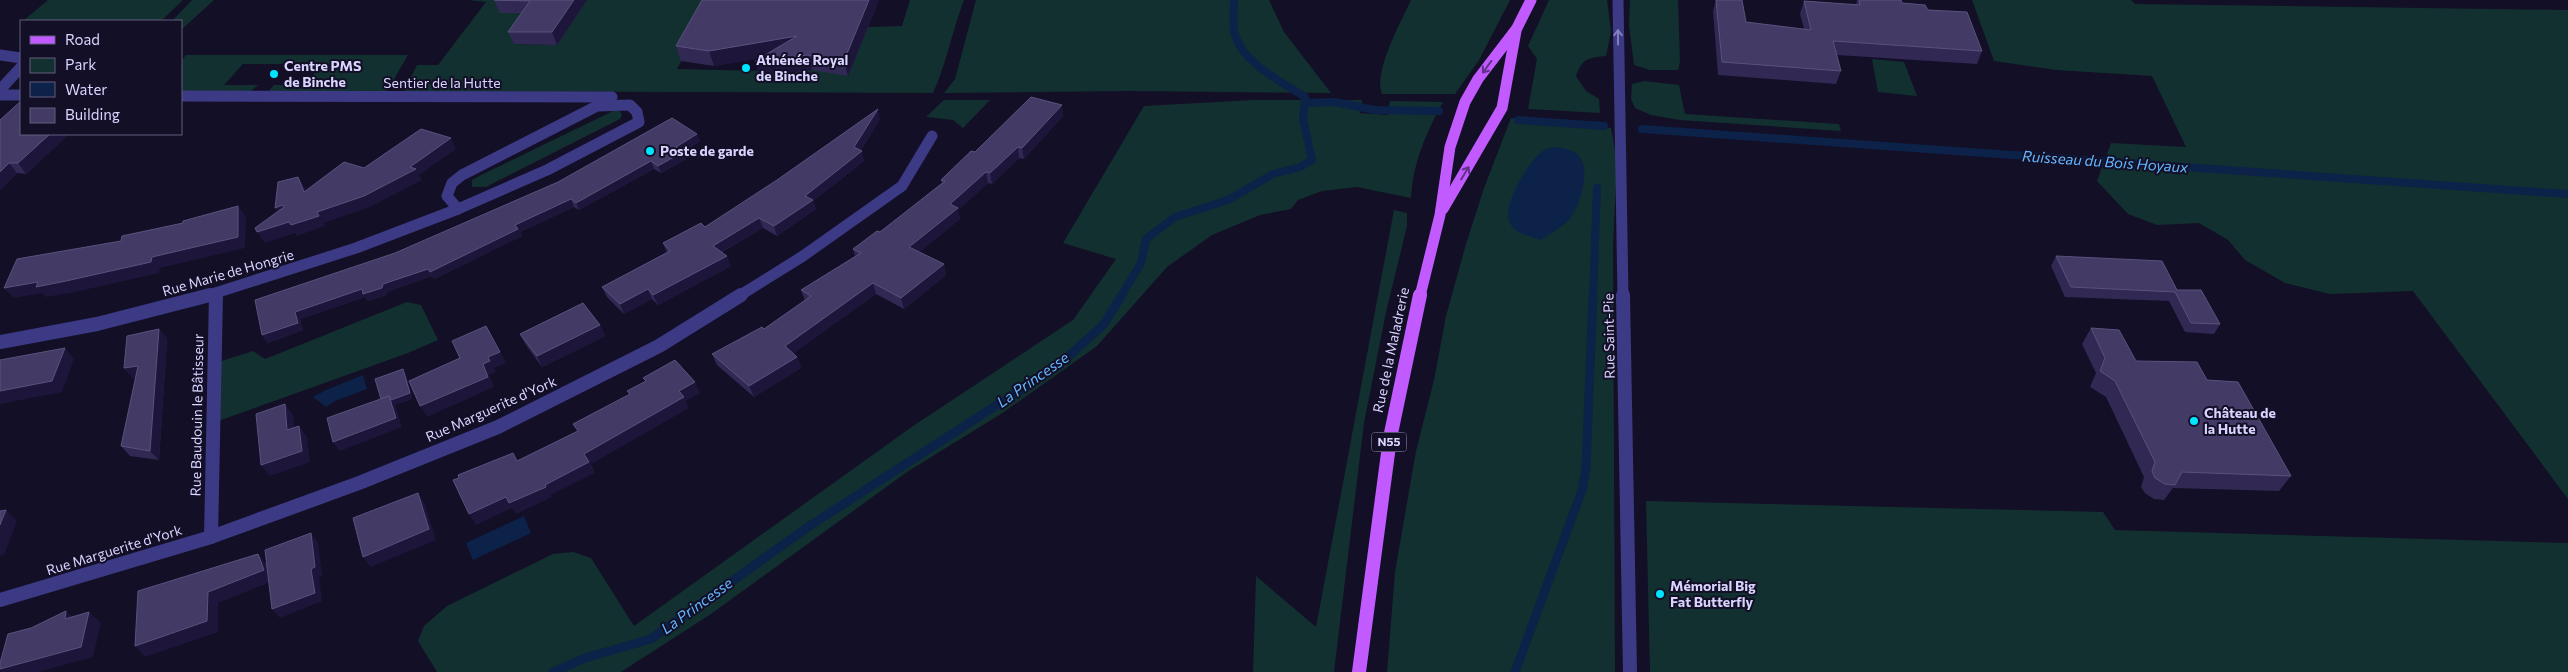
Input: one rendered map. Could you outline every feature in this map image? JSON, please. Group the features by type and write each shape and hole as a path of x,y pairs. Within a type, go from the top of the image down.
{"main road":[{"name":"Rue de la Maladrerie","path":"1359,672 1390,438 1424,273 1440,215 1450,147 1465,102 1482,74 1517,28 1531,0"},
{"name":"Rue de la Maladrerie","path":"1440,215 1502,108 1517,28"}],"street":[{"name":"Rue Saint-Pie","path":"1618,0 1622,136 1630,672"},
{"path":"0,55 20,58"},
{"path":"0,90 20,68"},
{"path":"0,95 20,95"},
{"name":"Sentier de la Hutte","path":"182,96 612,97"},
{"name":"Rue Marie de Hongrie","path":"0,342 121,318 216,294 357,249 459,210 562,164 639,122 637,112 630,106 597,106 462,175 452,183 448,196 459,210"},
{"name":"Rue Marguerite d'York","path":"0,600 211,536 359,483 498,426 659,346 803,256 902,186 932,136"},
{"name":"Rue Baudouin le Bâtisseur","path":"211,536 216,294"}],"green space":[{"path":"48,0 183,0 162,20 24,20"},
{"path":"192,0 214,0 182,29 182,20 173,20"},
{"path":"468,0 511,0 502,13 557,13 514,44 557,45 585,0 715,0 677,69 763,71 867,27 902,26 910,0 964,0 933,93 404,91 417,65 438,65 486,2"},
{"path":"976,0 1269,0 1284,32 1331,93 1128,91 944,93 955,79"},
{"path":"1411,0 1510,0 1479,60 1455,94 1382,94 1380,85 1381,73 1389,47"},
{"path":"1549,0 1607,0 1611,32 1606,56 1586,60 1576,76 1586,91 1599,99 1600,113 1528,109 1537,59 1528,46"},
{"path":"1630,0 1678,0 1680,62 1678,70 1650,70 1634,65 1629,25"},
{"path":"1972,0 2131,0 2135,4 2568,10 2568,499 2413,291 2330,294 2285,283 2245,260 2228,240 2199,223 2157,225 2128,214 2097,181 2111,143 2186,147 2152,76 2056,70 1994,61"},
{"path":"186,55 408,55 387,91 268,92 274,85 305,85 322,64 243,64 224,85 258,85 250,92 182,91 182,60"},
{"path":"1872,59 1904,62 1917,96 1878,92"},
{"path":"1644,81 1679,85 1685,114 1839,124 1841,131 1680,120 1651,115 1635,108 1631,99 1632,84"},
{"path":"944,100 990,100 963,128 953,120 926,117"},
{"path":"1253,100 1362,100 1360,113 1387,115 1390,101 1443,102 1421,148 1414,173 1411,198 1357,187 1322,191 1298,200 1291,209 1260,215 1212,235 1167,267 1097,346 1004,412 907,472 711,614 621,672 437,672 418,641 424,626 447,606 553,554 573,552 591,558 634,626 913,426 1073,320 1116,259 1063,243 1144,106"},
{"path":"613,111 620,111 622,115 620,119 486,187 472,187 472,180 479,176"},
{"path":"1511,118 1611,128 1617,161 1613,246 1615,672 1387,672 1395,572 1416,451 1434,380 1446,316 1484,188"},
{"path":"1394,210 1407,213 1407,226 1386,312 1364,423 1334,672 1253,672 1256,576 1316,627"},
{"path":"407,302 421,305 438,340 408,353 213,423 215,363 253,351 265,359"},
{"path":"1646,501 2103,512 2115,530 2568,543 2568,672 1650,672"}],"water":[{"path":"1555,147 1572,151 1582,160 1584,169 1583,188 1572,216 1561,227 1541,240 1522,234 1514,229 1509,221 1508,213 1513,193 1531,163 1544,150"},
{"path":"363,375 367,389 335,401 326,407 313,397 326,390"},
{"path":"524,516 531,533 473,560 466,543"}],"building":[{"path":"494,0 574,0 552,32 508,32 530,1"},
{"path":"702,0 869,0 844,61 808,55 755,61 797,36 709,51 676,46"},
{"path":"1716,0 1742,0 1746,22 1811,30 1804,1 1860,5 1859,0 1901,0 1902,3 1925,5 1928,10 1967,12 1982,51 1833,41 1841,71 1722,62"},
{"path":"1031,97 1062,105 1022,148 1018,147 990,173 986,172 950,204 958,208 909,247 944,264 901,298 873,283 785,346 797,357 749,386 712,354 762,327 764,329 811,296 801,290 861,253 853,249 877,231 880,232 945,181 941,180 971,151 975,152"},
{"path":"20,102 20,135 49,135 18,163 9,163 0,172 0,120"},
{"path":"878,109 854,147 862,151 805,196 813,200 774,226 759,218 713,246 727,256 653,295 648,289 620,304 602,287 670,251 663,243 701,223 705,227 777,180"},
{"path":"672,118 697,134 676,147 683,152 658,166 651,161 576,203 571,199 515,225 518,229 430,272 428,269 383,284 382,288 363,294 362,289 295,312 298,323 262,335 255,300 395,253 558,182"},
{"path":"421,129 451,138 410,167 416,169 364,196 317,212 319,216 291,225 289,222 257,232 255,228 284,207 283,205 275,208 278,182 298,177 304,192 344,162 364,168"},
{"path":"238,206 238,237 152,257 151,262 66,281 36,287 38,282 4,288 17,259 121,241 122,236 183,223 183,221"},
{"path":"2056,256 2162,261 2177,290 2201,290 2220,324 2191,323 2175,292 2071,287"},
{"path":"583,303 600,325 537,356 520,334"},
{"path":"486,326 500,352 488,357 490,361 483,364 488,377 420,406 409,381 460,358 452,341"},
{"path":"2091,328 2119,330 2136,361 2197,362 2207,380 2238,382 2291,476 2182,472 2175,485 2165,484 2155,478 2152,471 2155,462 2115,381 2100,371 2105,358"},
{"path":"159,329 150,451 121,446 138,366 124,368 127,336"},
{"path":"65,348 52,381 0,391 0,360"},
{"path":"675,360 695,382 679,391 684,397 584,454 589,462 545,485 546,487 509,503 506,497 469,514 453,480 459,478 458,475 513,453 517,461 578,431 573,424 630,394 627,391 646,381 643,378"},
{"path":"403,369 410,393 391,400 389,396 381,399 375,379"},
{"path":"389,396 396,418 333,442 327,418"},
{"path":"285,404 287,430 299,426 302,451 261,465 256,414"},
{"path":"418,493 429,529 363,557 353,518"},
{"path":"6,510 0,525 0,511"},
{"path":"311,533 315,567 311,569 315,593 272,609 265,550"},
{"path":"258,554 264,570 208,592 207,621 135,646 138,591"},
{"path":"66,611 65,619 89,612 81,647 0,669 8,634 31,628"}],"waterway":[{"name":"La Princesse","path":"1121,296 1141,263 1146,239 1175,217 1228,200 1273,174 1300,167 1312,160 1303,119 1305,97 1265,71 1246,55 1234,31 1234,0"},
{"path":"1305,103 1335,102 1375,110 1439,111"},
{"name":"Ruisseau du Bois Hoyaux","path":"1518,120 1604,126"},
{"name":"Ruisseau du Bois Hoyaux","path":"1642,129 2568,194"},
{"path":"1593,296 1597,188"},
{"name":"La Princesse","path":"553,672 585,658 651,639 808,527 1059,365 1104,324 1122,295"},
{"path":"1515,672 1582,490 1586,468 1593,295"}],"place":[{"name":"Athénée Royal de Binche","path":"746,68"},
{"name":"Centre PMS de Binche","path":"274,74"},
{"name":"Poste de garde","path":"650,151"},
{"name":"Château de la Hutte","path":"2194,421"},
{"name":"Mémorial Big Fat Butterfly","path":"1660,594"}]}
